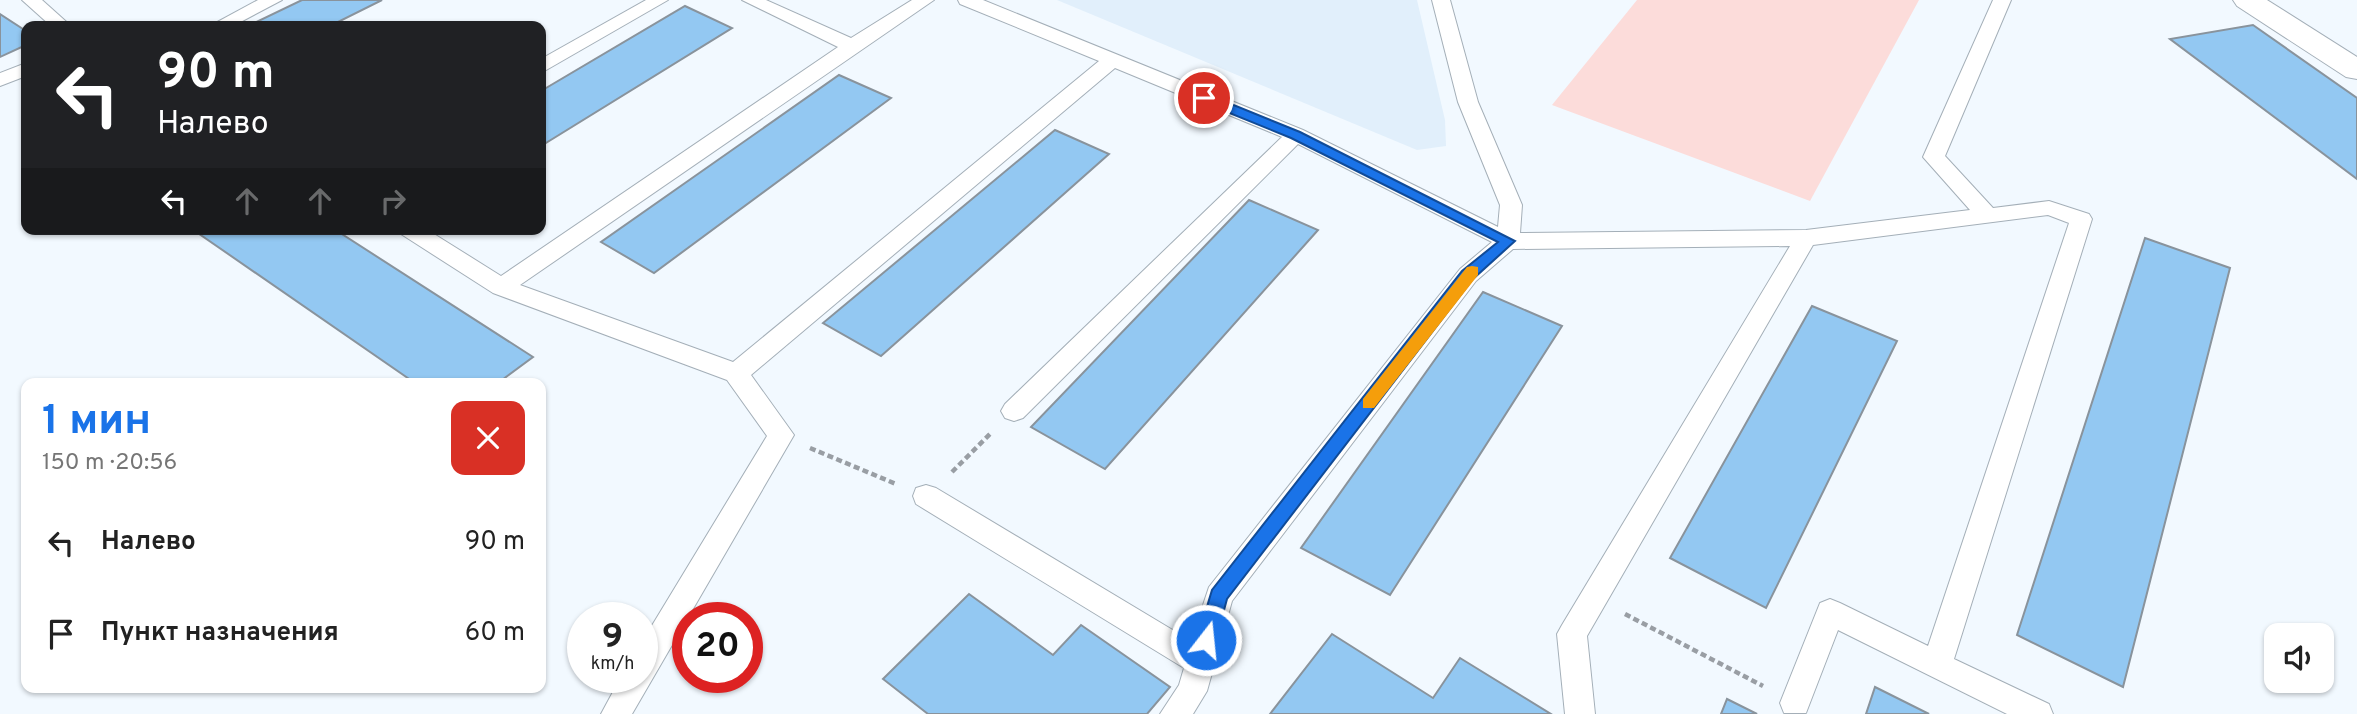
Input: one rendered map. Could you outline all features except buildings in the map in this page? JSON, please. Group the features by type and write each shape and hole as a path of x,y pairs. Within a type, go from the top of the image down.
{"street":[{"path":"2247,0 2357,70"}],"lane":[{"path":"31,0 56,21"},
{"path":"229,21 273,0"},
{"path":"546,64 659,0"},
{"path":"751,0 852,46"},
{"path":"501,287 852,46 925,0"},
{"path":"967,0 1296,135 1508,241 1806,238 2049,208 2081,219 1937,665"},
{"path":"1175,714 1192,691 1219,596 1468,275 1508,241 1511,205 1468,102 1441,0"},
{"path":"1988,216 1934,157 2002,0"},
{"path":"736,373 1113,60"},
{"path":"0,80 21,71"},
{"path":"1013,411 1296,135"},
{"path":"419,235 501,287 736,373 781,435 658,642"},
{"path":"1580,714 1572,634 1806,238"},
{"path":"926,496 1200,662"},
{"path":"1795,703 1830,612 2038,714"},
{"path":"616,714 628,693"}],"path":[{"path":"781,435 926,496 1013,411"},
{"path":"1593,598 1795,703"}],"shaded area":[{"path":"1057,0 1417,0 1445,120 1446,146 1417,150"},
{"path":"1637,0 1919,0 1810,201 1552,105"}],"slow traffic":[{"path":"1368,403 1472,271"}],"route":[{"path":"1204,98 1296,135 1508,241 1468,275 1219,596 1206,640"}]}
